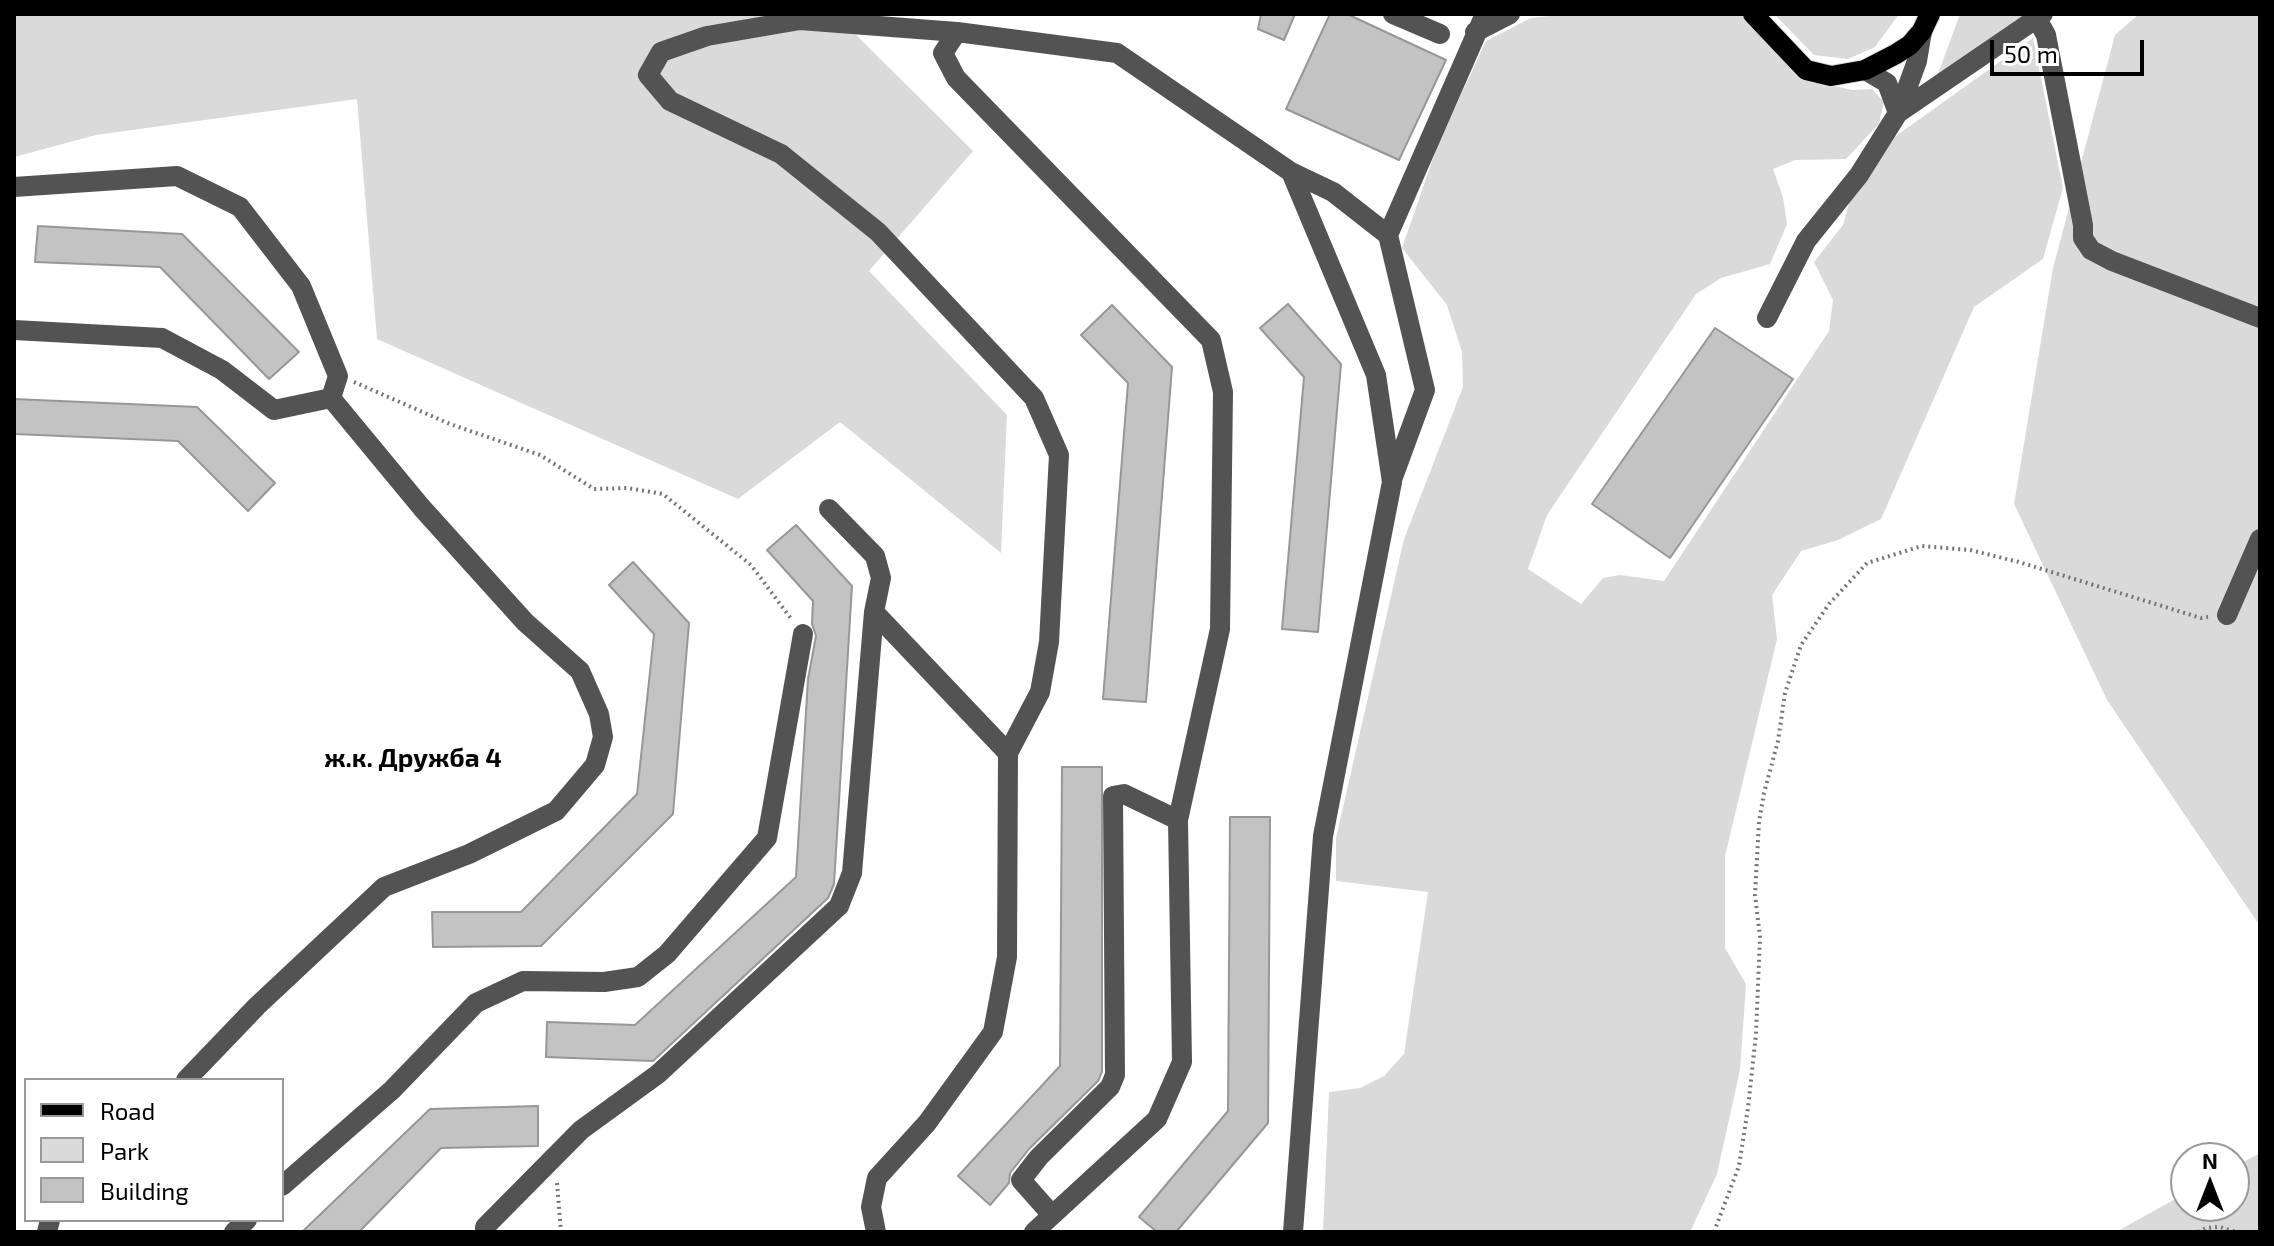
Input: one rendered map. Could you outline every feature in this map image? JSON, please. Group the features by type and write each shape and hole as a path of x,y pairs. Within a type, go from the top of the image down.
{"main road":[{"path":"1753,14 1806,70 1831,76 1865,70 1896,54 1926,22"}],"street":[{"path":"1393,14 1440,34"},
{"path":"1293,1232 1323,836 1392,482 1425,390 1388,235 1480,23 1510,14"},
{"path":"1898,113 2040,16 2083,225 2083,238 2091,250 2260,318"},
{"path":"876,1232 871,1207 877,1178 927,1123 993,1032 1007,957 1008,753 1040,692 1049,642 1059,455 1034,398 878,232 781,154 670,101 648,75 661,52 707,36 800,20 957,32 1117,53 1291,172 1333,192 1388,235"},
{"path":"1767,318 1806,241 1859,175 1898,113 1917,61 1926,22"},
{"path":"957,32 943,53 956,78 1211,340 1223,392 1220,629 1178,820 1182,1062 1157,1119 1034,1232"},
{"path":"1865,70 1887,83 1898,113"},
{"path":"1291,172 1376,375 1392,482"},
{"path":"14,187 177,176 240,207 301,286 338,376 331,398"},
{"path":"14,330 162,338 222,370 274,410 331,398"},
{"path":"188,1078 257,1006 384,887 469,854 556,811 595,765 603,737 599,714 580,671 504,599 422,508 331,398"},
{"path":"485,1232 485,1227 581,1130 658,1074 839,906 852,873 874,612 881,578 875,556 829,509"},
{"path":"2227,615 2260,539"},
{"path":"874,612 1008,753"},
{"path":"284,1184 392,1090 476,1003 523,981 604,982 638,977 667,954 767,838 803,634"},
{"path":"1052,1215 1021,1180 1039,1157 1110,1087 1115,1075 1113,796 1124,794 1178,820"}],"path":[{"path":"338,376 450,424 540,455 594,489 627,488 663,494 751,565 803,634"},
{"path":"1714,1232 1739,1166 1748,1108 1756,1034 1760,937 1755,895 1759,822 1778,741 1785,693 1801,645 1829,604 1867,563 1922,546 1970,550 2019,562 2201,618 2227,615"},
{"path":"554,1157 561,1232"},
{"path":"2198,1232 2220,1227 2236,1232"}],"green space":[{"path":"14,14 835,14 973,151 869,271 1007,415 1001,553 840,422 738,499 377,339 357,99 96,135 14,157"},
{"path":"1567,14 1745,14 1798,78 1852,90 1872,89 1884,102 1879,124 1846,159 1795,160 1773,169 1783,197 1787,224 1770,264 1721,278 1696,294 1547,515 1528,569 1581,604 1603,578 1620,575 1664,581 1829,331 1833,300 1814,262 1843,225 1861,161 2033,38 2063,188 2043,259 1974,307 1881,519 1838,540 1801,551 1772,595 1777,639 1725,856 1725,948 1746,984 1740,1070 1717,1174 1690,1232 1323,1232 1329,1092 1360,1088 1384,1076 1404,1054 1428,892 1336,881 1336,838 1404,539 1463,387 1462,352 1447,305 1402,248 1438,144 1486,41 1531,18"},
{"path":"1774,14 1899,14 1875,47 1848,59 1814,55"},
{"path":"1960,14 2028,14 1930,96"},
{"path":"2139,14 2260,14 2260,926 2107,700 2014,504 2053,268 2115,35"},
{"path":"2260,1153 2260,1232 2116,1232 2170,1202 2170,1222 2250,1222 2250,1158"}],"building":[{"path":"1261,14 1295,14 1284,40 1258,29"},
{"path":"1330,14 1347,14 1446,60 1399,160 1286,109"},
{"path":"38,226 182,234 299,352 269,379 160,267 35,262"},
{"path":"1288,304 1341,364 1318,632 1282,629 1304,377 1260,328"},
{"path":"1112,305 1172,367 1146,702 1103,699 1128,383 1081,335"},
{"path":"1715,328 1793,379 1670,558 1592,504"},
{"path":"14,399 197,407 275,483 248,511 178,441 14,434"},
{"path":"796,525 852,586 834,884 828,898 653,1061 546,1057 547,1022 635,1025 796,877 808,679 816,636 812,624 813,601 767,550"},
{"path":"633,562 689,623 673,814 541,946 433,947 432,912 521,912 637,794 654,634 609,585"},
{"path":"1062,767 1102,767 1102,1072 1098,1081 1029,1149 1010,1173 1009,1183 990,1205 958,1176 1060,1066"},
{"path":"1230,817 1270,817 1268,1123 1176,1232 1157,1232 1139,1217 1228,1111"},
{"path":"538,1106 538,1146 441,1148 359,1232 302,1232 430,1109"}],"district":[{"name":"ж.к. Дружба 4","path":"413,758"}]}
